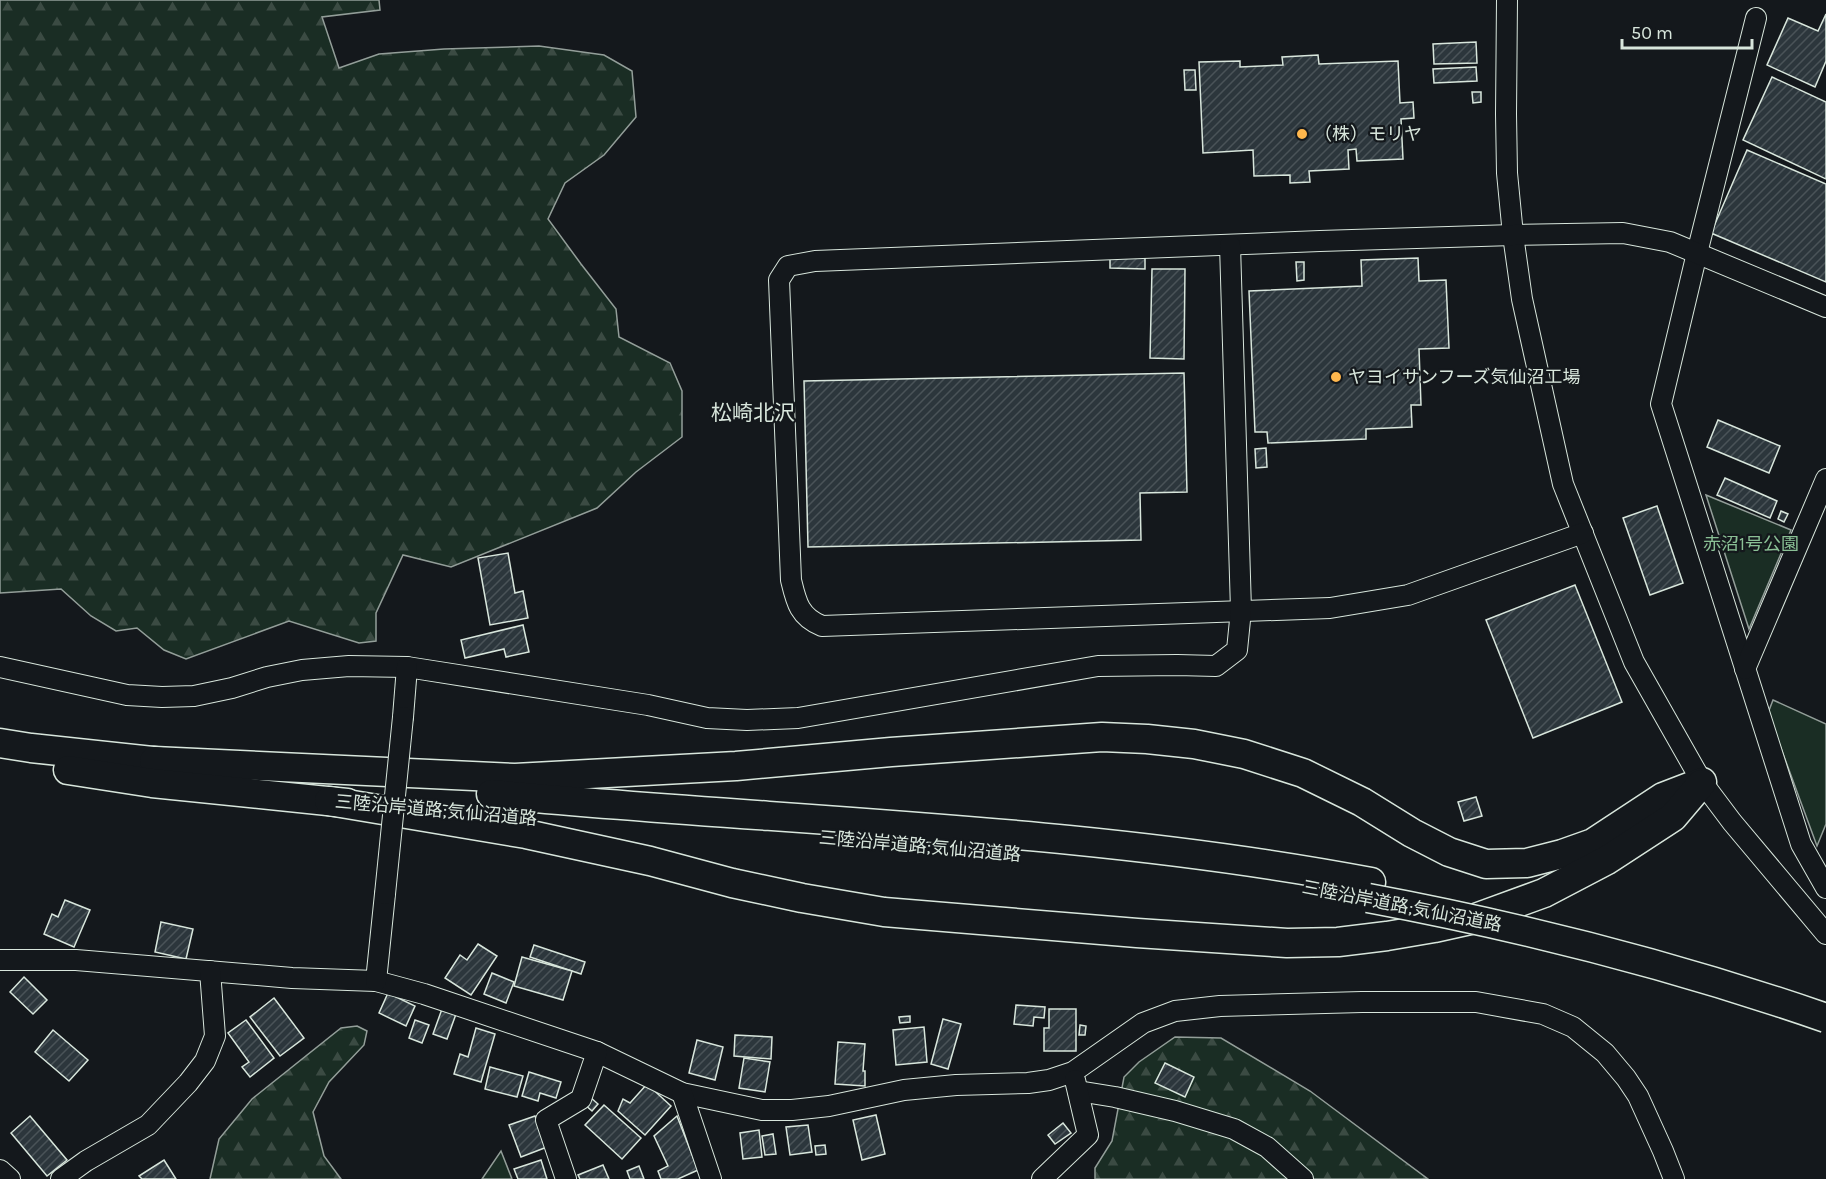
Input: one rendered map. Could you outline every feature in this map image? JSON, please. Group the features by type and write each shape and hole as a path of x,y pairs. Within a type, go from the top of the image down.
{"highway":[{"path":"154,761 515,778 736,766 1102,737 1147,739 1194,744 1244,754 1304,773 1362,802 1412,833 1449,852 1486,864 1527,863 1593,843 1663,797 1702,782"},
{"name":"三陸沿岸道路;気仙沼道路","path":"0,743 154,761 516,796 893,824 1259,862 1635,958 1826,1018"},
{"name":"三陸沿岸道路;気仙沼道路","path":"0,759 152,783 328,801 1036,855 1479,903 1638,942 1826,999"},
{"path":"328,801 526,834 650,861 732,883 884,912 1287,943 1338,942 1434,928 1470,920 1544,893 1606,860 1674,817 1702,782"}],"street":[{"path":"1507,0 1507,173 1513,235 1522,299 1563,484 1634,662 1702,782 1732,822 1826,934"},
{"path":"1756,18 1661,404 1801,844 1826,888"},
{"path":"1583,533 1407,595 1330,608 822,626 812,622 797,606 791,580 779,280 788,266 815,261 1230,244 1623,233 1670,242 1826,308"},
{"path":"0,667 127,695 162,697 194,696 302,670 349,666 407,667 648,705 707,718 747,720 798,718 1098,666 1216,666 1237,650 1241,610 1230,244"},
{"path":"1745,669 1826,479"},
{"path":"376,981 407,667"},
{"path":"0,960 76,960 292,978 376,981 435,997 597,1052 682,1093 762,1110 829,1106 904,1090 1049,1080 1073,1072 1143,1023 1175,1011 1196,1007 1362,1002 1476,1002 1544,1014 1573,1028 1605,1053 1638,1096 1664,1151 1674,1179"},
{"path":"61,1179 86,1161 148,1125 206,1061 215,1036 210,971"},
{"path":"566,1179 546,1120 581,1099 597,1052"},
{"path":"1042,1179 1088,1135 1073,1072"},
{"path":"1078,1092 1115,1097 1234,1129 1267,1148 1303,1179"},
{"path":"682,1093 711,1179"},
{"path":"0,1170 10,1179"}],"green space":[{"path":"0,0 379,0 380,10 322,17 339,68 379,54 539,46 604,55 632,71 636,117 604,155 565,183 548,219 616,309 619,337 670,363 682,391 682,437 636,472 597,508 451,567 403,555 376,613 376,641 359,643 289,621 186,659 164,650 137,628 116,631 91,616 61,589 0,593"},
{"name":"赤沼1号公園","path":"1706,495 1791,530 1749,629"},
{"path":"1773,700 1826,724 1826,824 1817,846 1768,713"},
{"path":"357,1026 367,1031 364,1045 329,1082 313,1112 324,1156 341,1179 210,1179 219,1139 252,1099 341,1028"},
{"path":"1175,1037 1221,1038 1310,1091 1428,1179 1095,1179 1095,1168 1112,1141 1124,1077 1139,1062"},
{"path":"501,1151 512,1179 482,1179"}],"building":[{"path":"1826,14 1826,61 1815,87 1767,65 1788,18 1818,31"},
{"path":"1476,42 1477,63 1434,64 1433,44"},
{"name":"（株）モリヤ","path":"1318,55 1319,64 1398,61 1400,103 1413,102 1414,118 1401,119 1403,159 1357,161 1356,149 1348,150 1349,169 1309,171 1310,182 1290,183 1290,175 1254,176 1253,150 1203,153 1199,62 1240,61 1240,67 1283,65 1282,57"},
{"path":"1476,67 1477,81 1434,83 1433,69"},
{"path":"1184,70 1195,70 1196,90 1185,90"},
{"path":"1772,77 1826,102 1826,179 1743,140"},
{"path":"1472,92 1481,92 1481,102 1473,103"},
{"path":"1747,150 1826,184 1826,282 1711,233"},
{"path":"1110,253 1145,254 1145,269 1110,268"},
{"name":"ヤヨイサンフーズ気仙沼工場","path":"1418,258 1419,281 1446,280 1449,348 1419,349 1421,405 1411,405 1412,427 1366,429 1366,439 1268,443 1267,432 1255,432 1249,291 1362,286 1361,260"},
{"path":"1296,262 1304,262 1304,280 1297,281"},
{"path":"1152,269 1185,269 1184,359 1150,358"},
{"path":"1184,373 1187,492 1140,493 1141,540 808,547 804,381"},
{"path":"1718,420 1780,446 1769,473 1707,447"},
{"path":"1266,448 1267,467 1256,468 1255,449"},
{"path":"1725,478 1777,501 1770,518 1717,495"},
{"path":"1657,506 1683,583 1650,595 1623,518"},
{"path":"1781,511 1788,514 1784,522 1778,519"},
{"path":"508,553 515,593 523,591 528,618 490,625 478,558"},
{"path":"1575,585 1622,702 1533,738 1486,620"},
{"path":"523,625 529,652 506,657 504,649 465,658 461,640"},
{"path":"1476,797 1482,816 1464,821 1458,802"},
{"path":"65,900 90,910 74,947 44,934 52,914 58,917"},
{"path":"161,922 193,929 186,959 155,952"},
{"path":"478,944 497,956 471,995 445,978 460,955 467,960"},
{"path":"534,945 585,962 581,974 530,957"},
{"path":"522,957 572,971 563,1000 514,986"},
{"path":"492,973 514,982 506,1003 484,994"},
{"path":"24,977 47,1000 33,1014 10,992"},
{"path":"388,993 415,1006 406,1026 379,1013"},
{"path":"274,998 304,1038 280,1056 250,1017"},
{"path":"1016,1005 1045,1007 1044,1018 1034,1017 1033,1026 1014,1024"},
{"path":"442,1009 456,1014 447,1039 433,1034"},
{"path":"1049,1009 1076,1009 1076,1051 1044,1051 1044,1028 1049,1028"},
{"path":"910,1016 910,1022 900,1023 899,1017"},
{"path":"943,1019 961,1024 948,1069 931,1064"},
{"path":"246,1020 274,1058 250,1077 242,1067 249,1062 228,1033"},
{"path":"415,1020 429,1025 422,1043 409,1038"},
{"path":"1080,1025 1086,1026 1085,1035 1079,1035"},
{"path":"924,1027 927,1062 896,1065 893,1030"},
{"path":"476,1028 495,1034 481,1082 454,1074 460,1054 468,1057"},
{"path":"53,1030 88,1060 69,1081 35,1052"},
{"path":"735,1035 772,1037 771,1059 734,1056"},
{"path":"697,1040 723,1047 715,1080 689,1073"},
{"path":"838,1042 865,1044 863,1071 865,1071 865,1086 835,1084"},
{"path":"744,1058 770,1062 765,1092 739,1088"},
{"path":"1165,1063 1194,1077 1185,1097 1155,1083"},
{"path":"490,1067 523,1076 517,1097 485,1089"},
{"path":"529,1072 561,1082 556,1098 540,1093 538,1101 522,1096"},
{"path":"647,1084 671,1106 645,1135 618,1111 623,1099 630,1103"},
{"path":"590,1097 598,1104 592,1111 584,1104"},
{"path":"604,1105 641,1138 622,1159 585,1125"},
{"path":"876,1115 885,1154 862,1160 853,1120"},
{"path":"30,1116 67,1160 47,1176 11,1133"},
{"path":"535,1116 547,1147 521,1157 509,1125"},
{"path":"677,1116 698,1170 678,1179 661,1179 658,1171 668,1166 654,1136"},
{"path":"1063,1123 1071,1133 1055,1144 1048,1135"},
{"path":"808,1125 812,1152 790,1155 786,1127"},
{"path":"759,1130 762,1157 743,1159 740,1133"},
{"path":"773,1134 776,1154 765,1155 762,1136"},
{"path":"825,1145 826,1154 816,1155 815,1146"},
{"path":"164,1160 176,1179 142,1179 139,1176"},
{"path":"541,1160 547,1179 518,1179 514,1169"},
{"path":"603,1165 609,1179 580,1179 578,1175"},
{"path":"639,1166 644,1179 630,1179 627,1171"}],"place":[{"name":"（株）モリヤ","path":"1302,134"},
{"name":"ヤヨイサンフーズ気仙沼工場","path":"1336,377"}],"district":[{"name":"松崎北沢","path":"753,413"}]}
